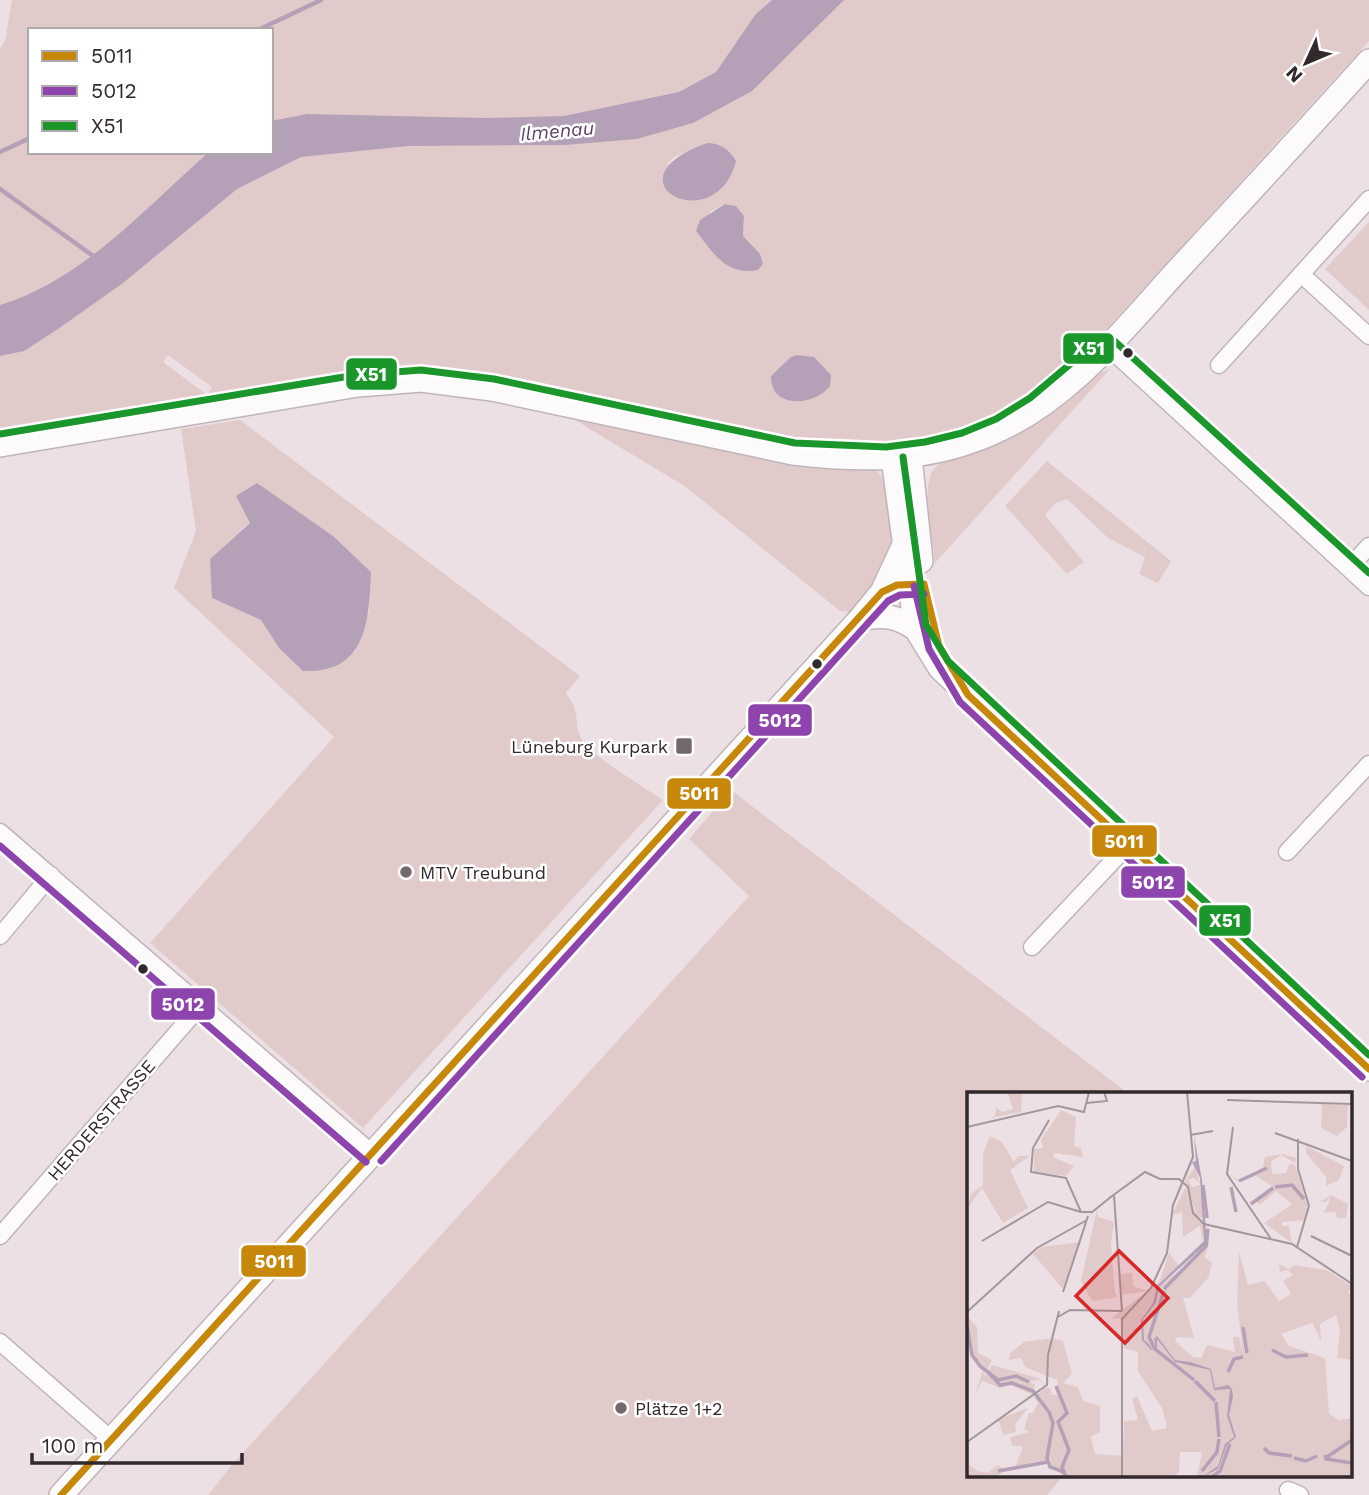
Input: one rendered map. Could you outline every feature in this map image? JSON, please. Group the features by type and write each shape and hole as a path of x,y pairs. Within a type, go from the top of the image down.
{"street":[{"path":"0,445 358,385 421,380 492,389 793,453 832,457 902,457 974,441 1017,421 1059,393 1107,346 1369,61"},
{"path":"1219,365 1369,199"},
{"path":"1301,274 1369,336"},
{"path":"1107,346 1369,587"},
{"path":"902,457 904,545 939,646 968,695"},
{"path":"902,457 916,585 916,629"},
{"path":"61,1495 860,619 882,592 904,545"},
{"path":"1349,568 1369,547"},
{"path":"882,592 897,585 916,585"},
{"path":"860,619 916,585"},
{"path":"860,619 880,615 894,617 916,629 940,668 1369,1069"},
{"path":"1287,852 1369,764"},
{"path":"0,832 373,1154"},
{"path":"1032,947 1128,845"},
{"path":"0,936 51,875"},
{"name":"HERDERSTRASSE","path":"0,1236 201,1005"},
{"path":"0,1342 112,1440"}],"shaded area":[{"path":"12,0 1369,0 1369,41 1070,369 1006,411 974,426 943,437 876,447 799,443 496,376 426,369 303,381 0,429 0,49 5,41","holes":["707,143 734,168 715,193 667,164 674,157","725,204 736,206 744,216 743,236 709,212","168,355 212,387 207,395 163,362"]},
{"path":"1369,222 1369,310 1325,269"},
{"path":"1110,369 935,563 928,492 932,472 937,466 951,457 1010,437 1051,412 1102,372"},
{"path":"570,417 789,464 876,470 892,491 898,550 857,613 840,611 686,487"},
{"name":"MTV Treubund","path":"240,420 580,676 566,693 576,712 581,738 606,762 663,800 363,1128 150,943 334,737 174,588 196,531 181,429","holes":["250,522 371,572 369,611 355,652 279,648 261,620 213,598 210,559"]},
{"path":"1047,461 1171,561 1158,583 1139,574 1145,557 1108,538 1067,499 1056,503 1045,515 1084,562 1067,574 1005,506"},
{"path":"731,790 1126,1092 967,1092 967,1478 1061,1478 1047,1495 208,1495 232,1465 749,896 689,839"}],"water":[{"name":"Ilmenau","path":"772,0 844,0 752,91 693,123 637,139 565,145 408,146 301,157 237,189 123,283 58,329 24,351 0,356 0,305 30,294 86,260 112,240 207,154 273,154 273,121 307,114 486,118 564,116 679,92 716,72 755,15"},
{"path":"707,143 724,148 736,161 725,185 708,197 690,200 674,196 664,186 664,173 677,158"},
{"path":"725,204 736,206 744,216 743,236 760,254 763,264 758,270 737,270 721,261 696,231 700,220"},
{"path":"791,357 814,357 831,375 830,386 823,393 804,401 785,399 778,395 771,376"},
{"path":"257,483 333,536 371,572 368,609 360,641 352,654 340,664 324,670 303,671 279,648 261,620 212,598 210,559 250,523 236,496"}],"waterway":[{"path":"262,28 321,0"},
{"path":"0,152 28,139"},
{"path":"0,189 96,258"}],"transit line":[{"name":"X51","path":"0,434 356,375 421,370 494,379 795,443 886,447 925,442 962,433 996,419 1030,398 1101,338 1109,336 1369,573"},
{"name":"X51","path":"903,457 926,625 948,661 1369,1055"},
{"name":"5011","path":"924,584 939,646 968,695 1369,1069"},
{"name":"5011","path":"61,1495 882,592 897,585 924,584"},
{"name":"5012","path":"914,586 929,649 960,702 1362,1077"},
{"name":"5012","path":"381,1161 888,601 900,595 924,594"},
{"name":"5012","path":"0,846 366,1162"}],"place":[{"name":"Lüneburg Kurpark","path":"684,746"},
{"name":"MTV Treubund","path":"406,872"},
{"name":"Plätze 1+2","path":"621,1408"}]}
